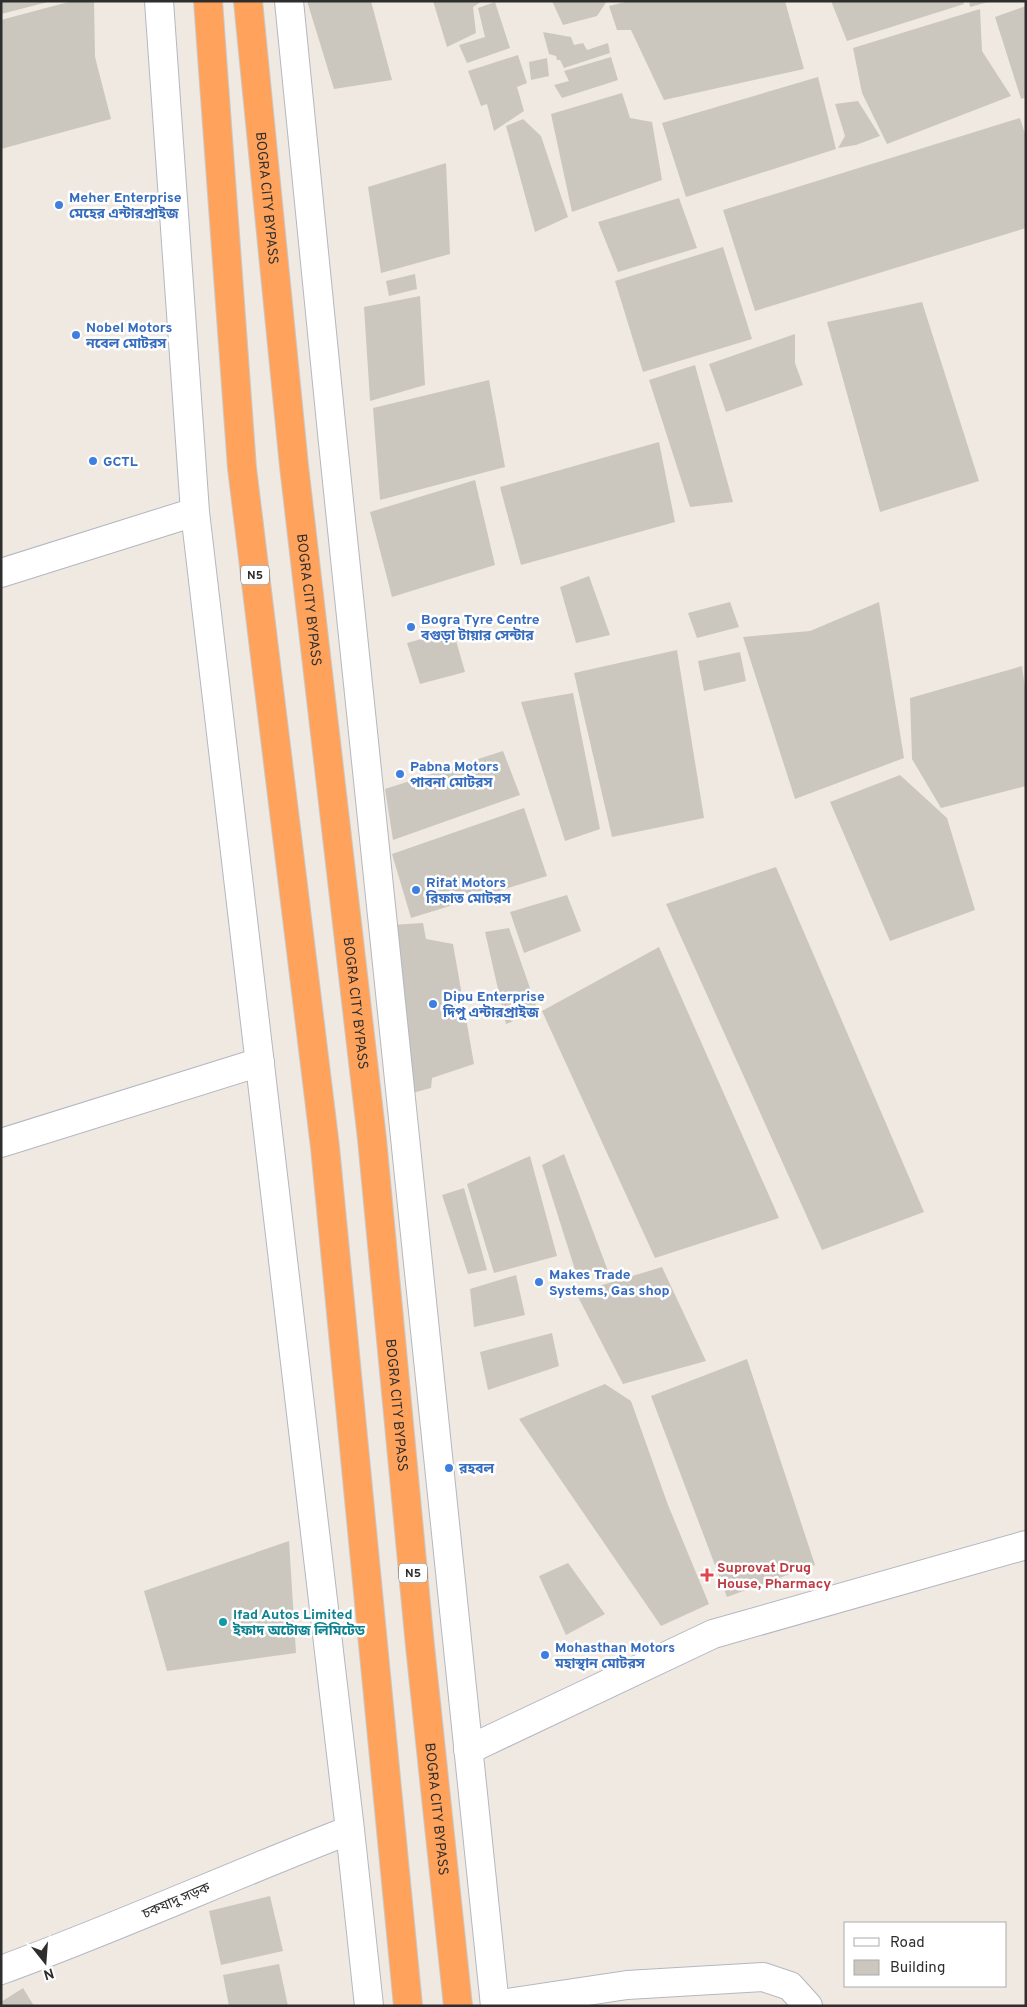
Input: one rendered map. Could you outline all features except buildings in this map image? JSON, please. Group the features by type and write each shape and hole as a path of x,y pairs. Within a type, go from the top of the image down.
{"highway":[{"name":"N5","path":"208,1 242,468 325,1148 408,2006"},
{"name":"BOGRA CITY BYPASS","path":"248,1 294,466 372,1139 420,1646 458,2006"}],"street":[{"path":"159,1 195,512 369,2006"},
{"path":"289,1 495,2005 627,1985 763,1977 790,1986 808,2006"},
{"path":"1,573 195,512"},
{"path":"1,1143 260,1062"},
{"path":"468,1750 713,1634 1026,1545"},
{"name":"চকযাদু সড়ক","path":"1,1970 85,1939 251,1868 350,1830"}],"place":[{"name":"Meher Enterprise মেহের এন্টারপ্রাইজ","path":"59,205"},
{"name":"Nobel Motors নবেল মোটরস","path":"76,335"},
{"name":"GCTL","path":"93,461"},
{"name":"Bogra Tyre Centre বগুড়া টায়ার সেন্টার","path":"411,627"},
{"name":"Pabna Motors পাবনা মোটরস","path":"400,774"},
{"name":"Rifat Motors রিফাত মোটরস","path":"416,890"},
{"name":"Dipu Enterprise দিপু এন্টারপ্রাইজ","path":"433,1004"},
{"name":"Makes Trade Systems, Gas shop","path":"539,1282"},
{"name":"রহবল","path":"449,1468"},
{"name":"Suprovat Drug House, Pharmacy","path":"707,1575"},
{"name":"Ifad Autos Limited ইফাদ অটোজ লিমিটেড","path":"223,1622"},
{"name":"Mohasthan Motors মহাস্থান মোটরস","path":"545,1655"}]}
